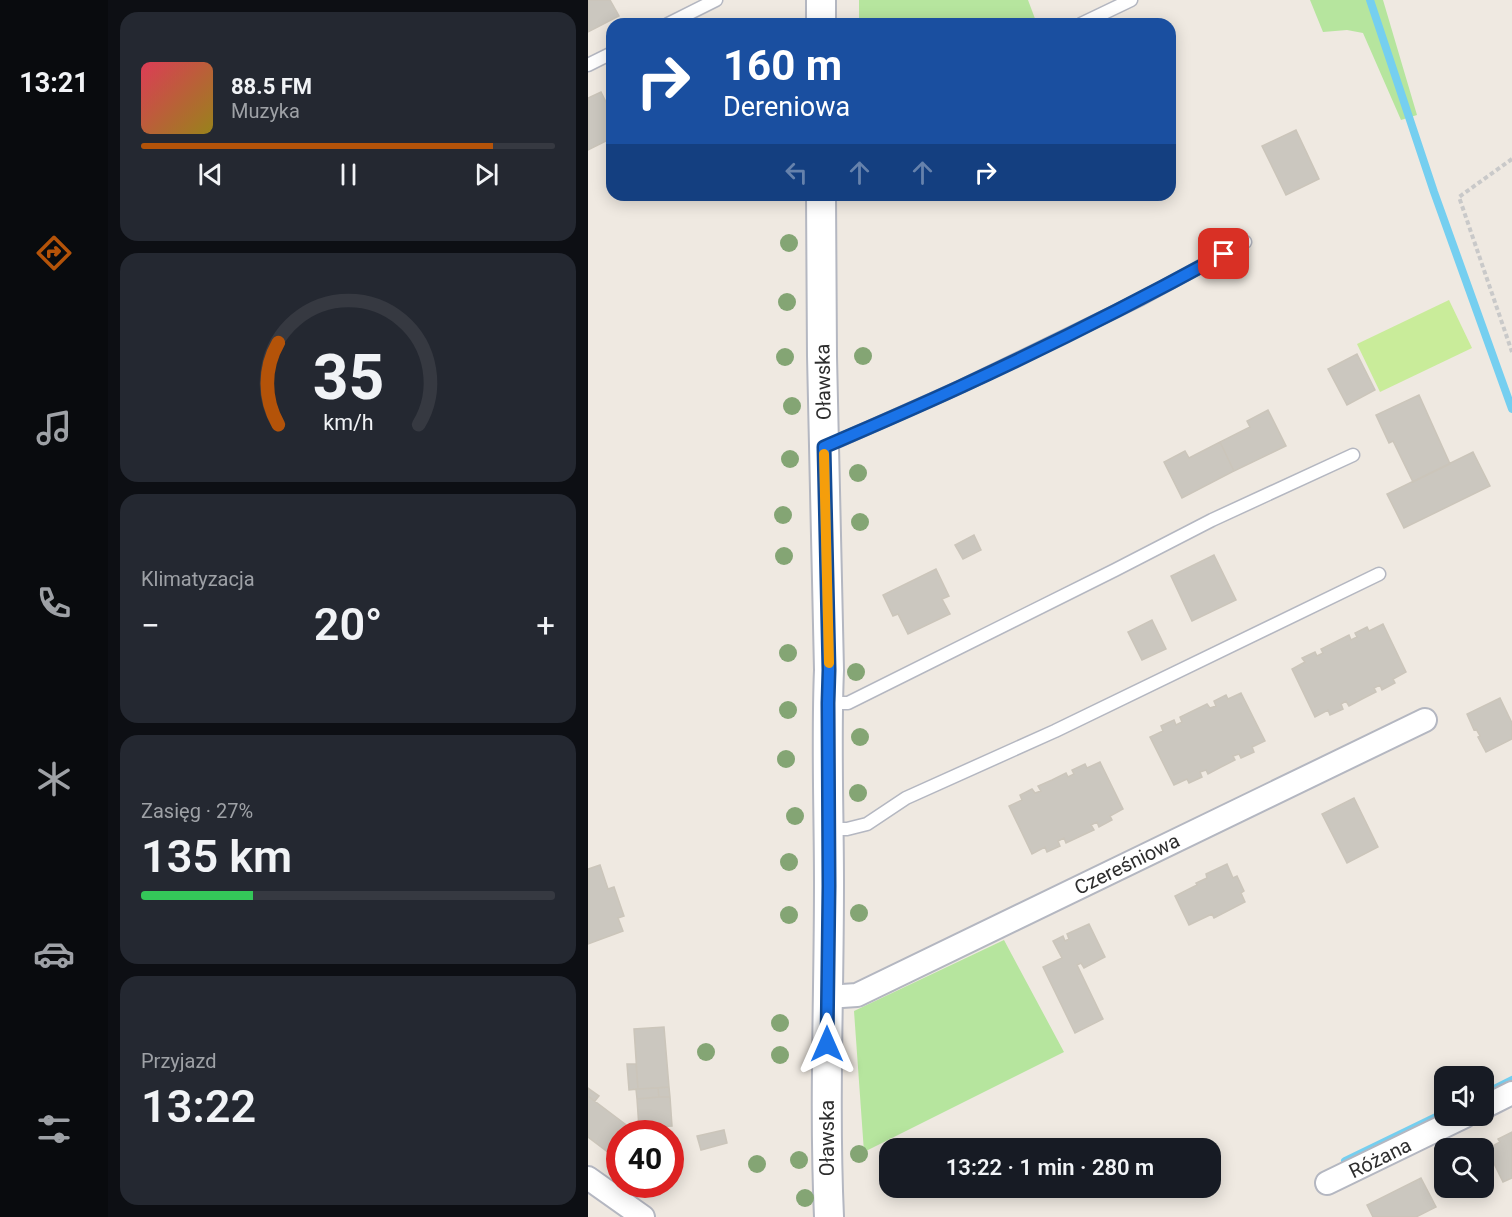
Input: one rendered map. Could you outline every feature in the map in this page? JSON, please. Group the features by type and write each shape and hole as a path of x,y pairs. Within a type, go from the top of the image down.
{"street":[{"path":"821,0 821,18"},
{"name":"Oławska","path":"821,201 829,670 827,997 829,1217"},
{"name":"Czereśniowa","path":"827,997 857,995 1425,720"},
{"path":"1494,1102 1512,1093"},
{"name":"Różana","path":"1328,1184 1445,1126"},
{"path":"588,1178 643,1217"}],"lane":[{"path":"681,18 716,0"},
{"path":"1094,18 1131,0"},
{"path":"588,65 606,56"},
{"path":"824,447 962,386 1141,299 1245,242"},
{"path":"828,703 848,703 1212,519 1353,455"},
{"path":"828,829 847,829 867,824 906,798 1055,731 1378,574"}],"path":[{"path":"1512,159 1459,197 1512,352"}],"green space":[{"path":"859,0 1028,0 1035,18 859,18"},
{"path":"1310,0 1383,0 1417,115 1401,120 1363,33 1347,30 1323,32"},
{"path":"1449,300 1472,348 1380,392 1357,344"},
{"path":"1004,940 1064,1052 892,1138 879,1138 879,1144 864,1152 854,1011"}],"building":[{"path":"588,0 610,0 619,16 606,18 606,23 588,32"},
{"path":"601,92 606,102 606,141 588,150 588,98"},
{"path":"1296,130 1319,179 1286,195 1262,146"},
{"path":"1357,354 1375,390 1347,405 1328,369"},
{"path":"1419,395 1450,464 1413,482 1393,441 1389,443 1376,415"},
{"path":"1268,410 1286,446 1234,471 1220,442 1250,427 1247,421"},
{"path":"1220,442 1234,471 1182,498 1164,462 1185,451 1189,458"},
{"path":"1473,452 1490,486 1404,528 1387,494"},
{"path":"974,535 981,550 963,559 955,545"},
{"path":"1214,555 1236,600 1192,621 1171,576"},
{"path":"936,569 949,596 942,599 950,614 908,634 898,614 893,616 883,595"},
{"path":"1152,620 1166,649 1142,660 1128,632"},
{"path":"1383,624 1406,672 1393,679 1395,683 1382,690 1380,685 1374,688 1376,692 1349,706 1346,701 1341,704 1343,709 1330,715 1328,710 1315,717 1292,669 1305,662 1302,658 1315,652 1317,656 1323,653 1321,649 1349,635 1351,640 1357,637 1355,633 1367,627 1369,631"},
{"path":"1241,693 1265,741 1252,747 1254,752 1241,758 1239,754 1233,756 1235,760 1208,774 1206,770 1200,772 1202,777 1189,783 1187,779 1174,785 1150,737 1163,731 1161,726 1174,720 1176,725 1182,722 1180,717 1207,704 1210,708 1216,706 1214,701 1226,695 1228,699"},
{"path":"1500,698 1512,723 1512,739 1486,752 1467,714"},
{"path":"1100,762 1123,809 1110,816 1112,820 1099,827 1097,822 1091,825 1094,830 1066,843 1064,838 1058,841 1060,846 1047,852 1045,847 1032,854 1009,806 1022,800 1020,795 1032,789 1035,793 1041,791 1038,786 1066,773 1068,777 1074,774 1072,770 1085,764 1087,768"},
{"path":"1354,798 1378,847 1347,863 1322,814"},
{"path":"1227,864 1233,878 1237,876 1244,891 1241,893 1245,902 1214,918 1212,914 1189,925 1175,896 1207,878 1206,874"},
{"path":"600,865 608,889 614,887 624,916 618,918 623,931 588,944 588,869"},
{"path":"1089,924 1105,957 1084,968 1081,963 1077,965 1103,1019 1075,1033 1043,967 1062,958 1053,941 1063,936 1065,941 1069,939 1067,934"},
{"path":"664,1027 669,1087 638,1089 634,1029"},
{"path":"627,1064 636,1064 638,1089 629,1090"},
{"path":"669,1087 670,1097 659,1097 658,1088"},
{"path":"588,1088 599,1096 595,1101 588,1096"},
{"path":"658,1088 659,1097 637,1099 636,1089"},
{"path":"588,1096 620,1120 606,1120 606,1151 588,1137"},
{"path":"670,1097 672,1120 638,1120 637,1099"},
{"path":"724,1130 727,1143 701,1150 697,1136"},
{"path":"1512,1132 1512,1178 1503,1182 1494,1163 1494,1145 1500,1142 1498,1139"},
{"path":"1421,1178 1436,1207 1416,1217 1373,1217 1367,1205"}],"waterway":[{"path":"1370,0 1434,192 1512,409"},
{"path":"1494,1089 1512,1080"},
{"path":"1345,1161 1434,1118"}],"slow traffic":[{"path":"824,454 829,663"}],"route":[{"path":"827,1044 829,670 824,447 1002,367 1141,299 1224,254"}]}
